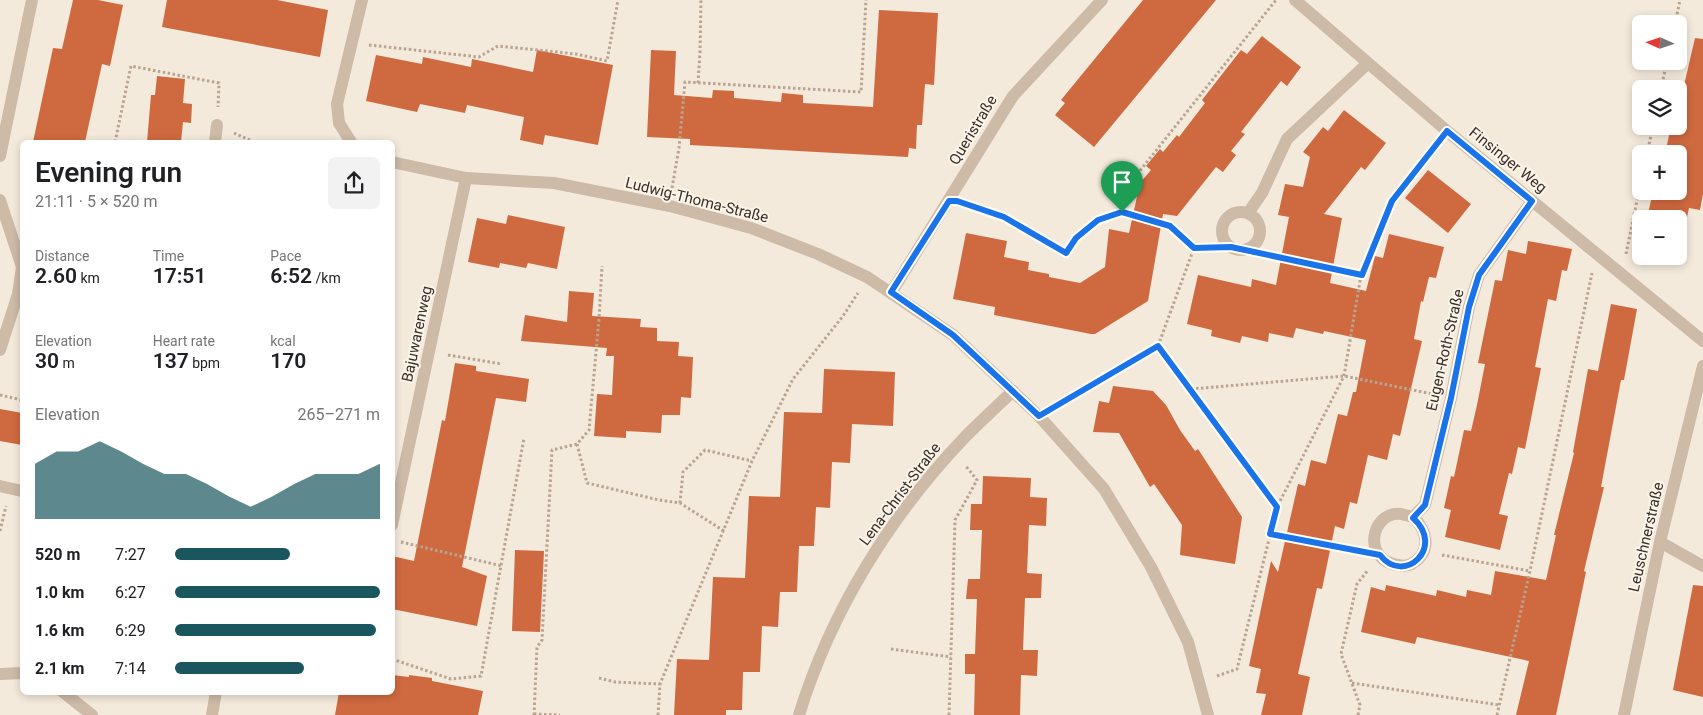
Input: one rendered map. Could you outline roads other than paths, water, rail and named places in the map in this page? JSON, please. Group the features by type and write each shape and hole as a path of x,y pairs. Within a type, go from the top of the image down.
{"street":[{"path":"0,156 32,0"},
{"path":"350,140 339,123 337,104 362,0"},
{"name":"Queristraße","path":"891,292 1013,96 1102,0"},
{"name":"Finsinger Weg","path":"1295,0 1447,131 1703,341"},
{"path":"1248,213 1262,193 1287,139 1368,64"},
{"path":"215,140 217,125"},
{"name":"Ludwig-Thoma-Straße","path":"395,163 466,178 554,183 670,206 751,228 818,254 891,292 953,335 1039,416 1104,489 1151,567 1188,642 1208,715"},
{"name":"Bajuwarenweg","path":"395,516 466,178"},
{"path":"0,200 20,261"},
{"name":"Eugen-Roth-Straße","path":"1413,518 1425,505 1451,398 1469,307 1479,275 1532,201"},
{"path":"1237,212 1248,213 1253,216 1259,225 1259,236 1253,245 1244,250 1231,247 1224,238 1222,227 1224,222 1237,212"},
{"path":"0,350 18,294 20,280"},
{"name":"Leuschnerstraße","path":"1624,715 1660,542 1703,366"},
{"name":"Lena-Christ-Straße","path":"799,715 808,686 835,622 880,542 922,487 965,437 1013,391"},
{"path":"1401,514 1413,518 1422,528 1425,536 1423,551 1419,558 1412,564 1402,566 1384,561 1377,552 1374,542 1375,532 1380,523 1393,515 1401,514"},
{"path":"1660,542 1703,566"},
{"path":"0,674 20,673"},
{"path":"67,695 92,715"},
{"path":"212,715 215,695"}]}
